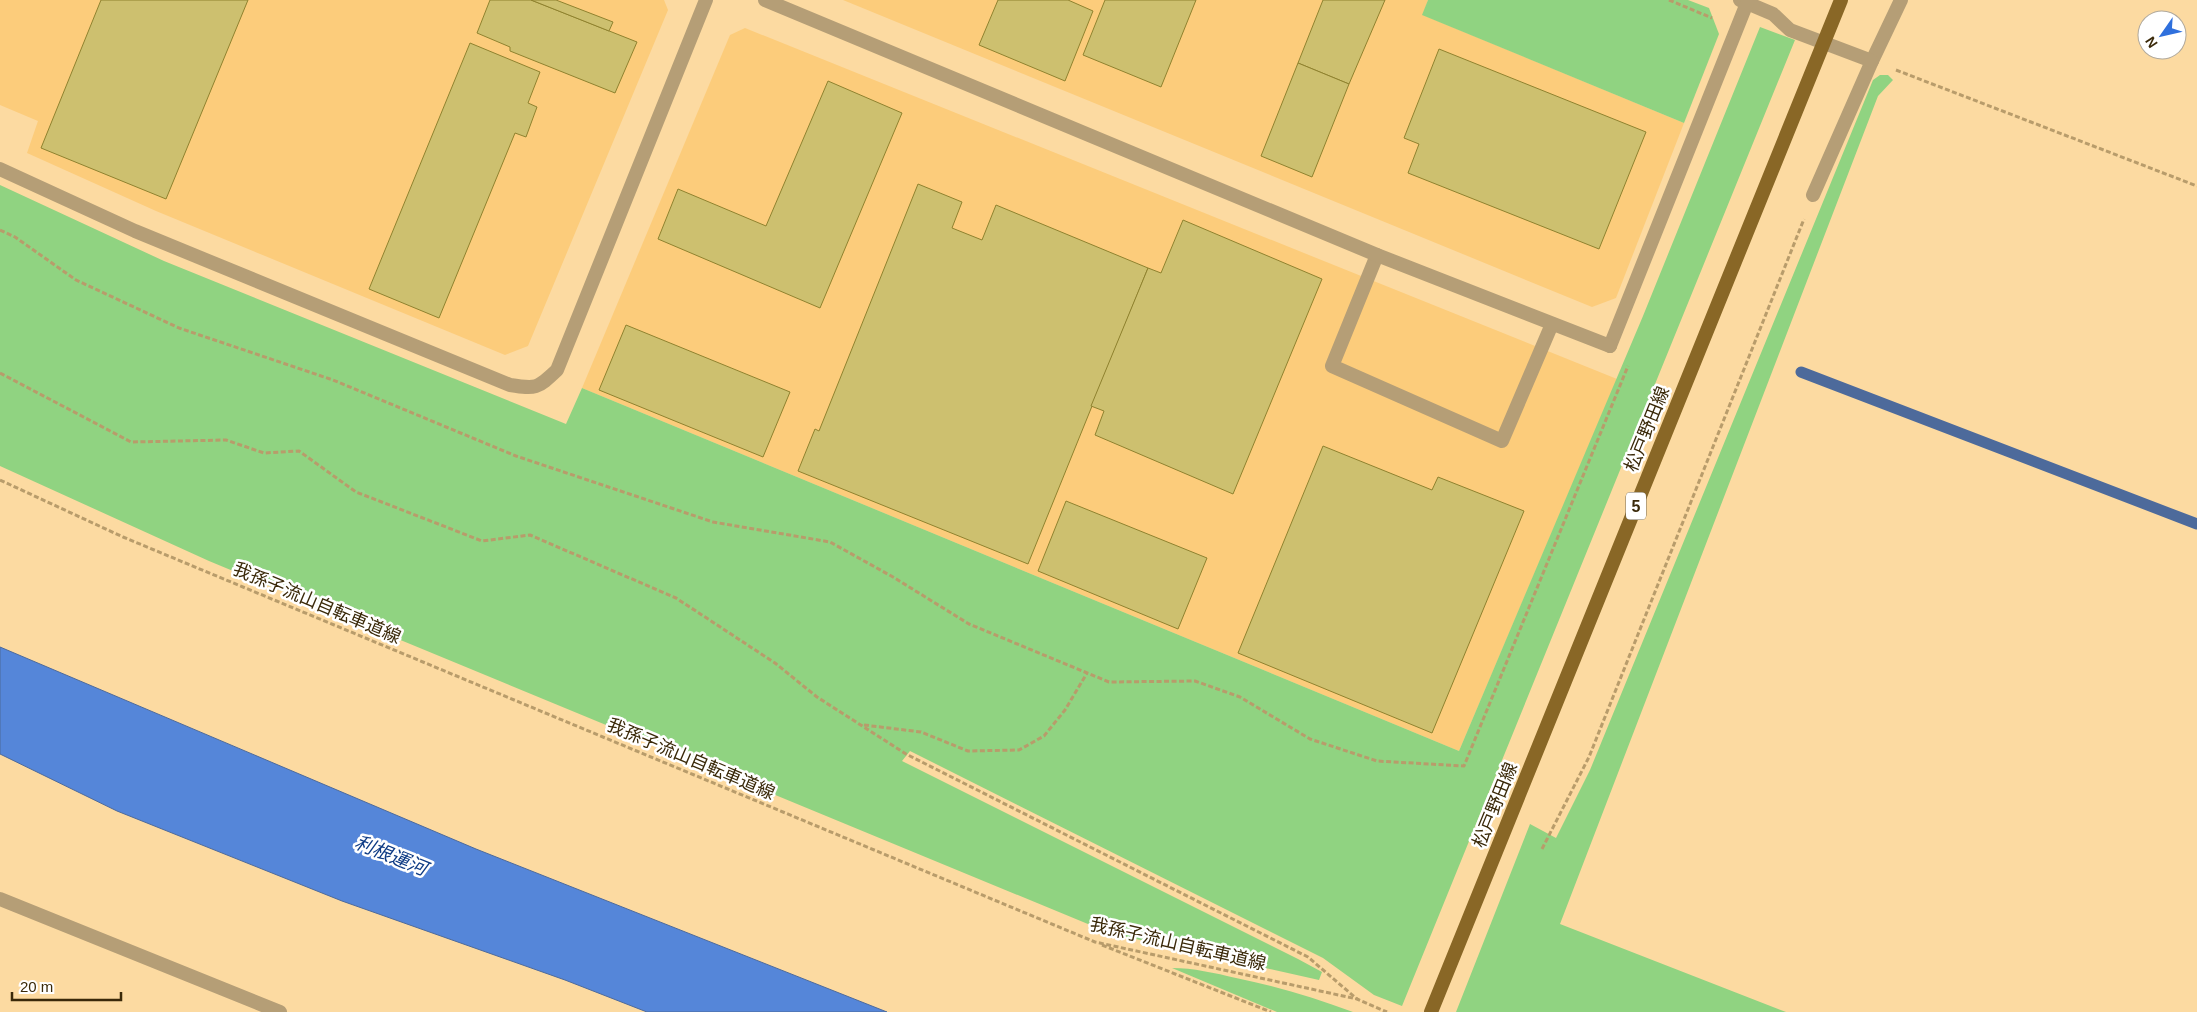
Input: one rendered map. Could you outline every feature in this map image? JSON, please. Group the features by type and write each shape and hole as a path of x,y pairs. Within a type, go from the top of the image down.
{"main road":[{"name":"松戸野田線","path":"1431,1012 1841,0"}],"street":[{"path":"0,169 162,242 510,385 533,388 544,383 557,370 706,0"},
{"path":"765,0 1377,255 1610,346 1738,30 1743,2 1773,14 1790,30 1872,61"},
{"path":"1813,195 1901,0"},
{"path":"1377,255 1332,366 1502,441 1552,324"},
{"path":"0,899 280,1012"}],"path":[{"path":"1669,0 1738,30"},
{"path":"1872,61 2197,186"},
{"path":"1542,849 1589,757 1813,195"},
{"path":"0,230 15,237 76,280 178,328 333,380 516,456 713,522 830,542 893,577 968,624 1109,682 1195,681 1240,697 1310,739 1377,761 1464,766 1630,363"},
{"path":"0,373 131,442 226,440 264,454 299,451 356,492 482,541 530,535 676,598 775,663 818,696 906,754 1308,956 1356,998"},
{"name":"我孫子流山自転車道線","path":"0,480 123,538 1095,942 1356,998 1387,1012"},
{"path":"862,725 921,732 968,751 1018,750 1044,736 1065,710 1087,673"},
{"path":"1095,942 1271,1012"}],"shaded area":[{"path":"0,0 664,0 668,10 528,346 505,355 156,211 27,153 38,121 0,105"},
{"path":"843,0 1428,0 1423,15 1684,123 1616,298 1592,307"},
{"path":"745,28 1617,379 1459,751 582,388 730,35"}],"green space":[{"path":"1428,0 1688,0 1709,8 1719,34 1684,123 1422,15"},
{"path":"1760,27 1795,40 1402,1006 1374,995 1323,958 910,751 902,761 1298,959 1322,972 1319,980 1127,937 1100,929 209,561 0,466 0,185 164,261 566,424 582,388 1459,751 1643,316"},
{"path":"1880,75 1888,75 1893,80 1878,96 1560,924 1786,1012 1456,1012 1530,824 1556,838 1590,770 1873,80"},
{"path":"1172,968 1204,971 1266,985 1310,997 1353,1012 1277,1012"}],"water":[{"name":"利根運河","path":"0,647 476,849 887,1012 647,1012 565,980 342,901 117,811 0,754"}],"building":[{"path":"101,0 248,0 166,199 41,148"},
{"path":"490,0 531,0 637,42 615,93 510,51 510,47 477,33"},
{"path":"531,0 556,0 613,22 609,31"},
{"path":"998,0 1068,0 1093,11 1065,81 979,45"},
{"path":"1105,0 1196,0 1161,87 1083,55"},
{"path":"1323,0 1385,0 1349,84 1298,63"},
{"path":"470,43 540,72 528,103 537,107 526,137 515,133 439,318 369,289"},
{"path":"1439,49 1646,132 1599,249 1408,173 1419,144 1404,138"},
{"path":"1298,63 1349,84 1312,177 1261,156"},
{"path":"828,81 902,113 820,308 658,239 678,189 766,226"},
{"path":"918,184 962,202 952,228 982,240 996,205 1148,268 1028,564 798,471 815,429 819,431"},
{"path":"1183,220 1322,279 1233,494 1095,435 1104,411 1091,406 1148,268 1161,273"},
{"path":"626,325 790,392 763,457 599,390"},
{"path":"1323,446 1432,490 1438,477 1524,511 1432,733 1238,653"},
{"path":"1066,501 1207,558 1178,629 1038,571"}],"waterway":[{"path":"1801,372 2197,524"}]}
